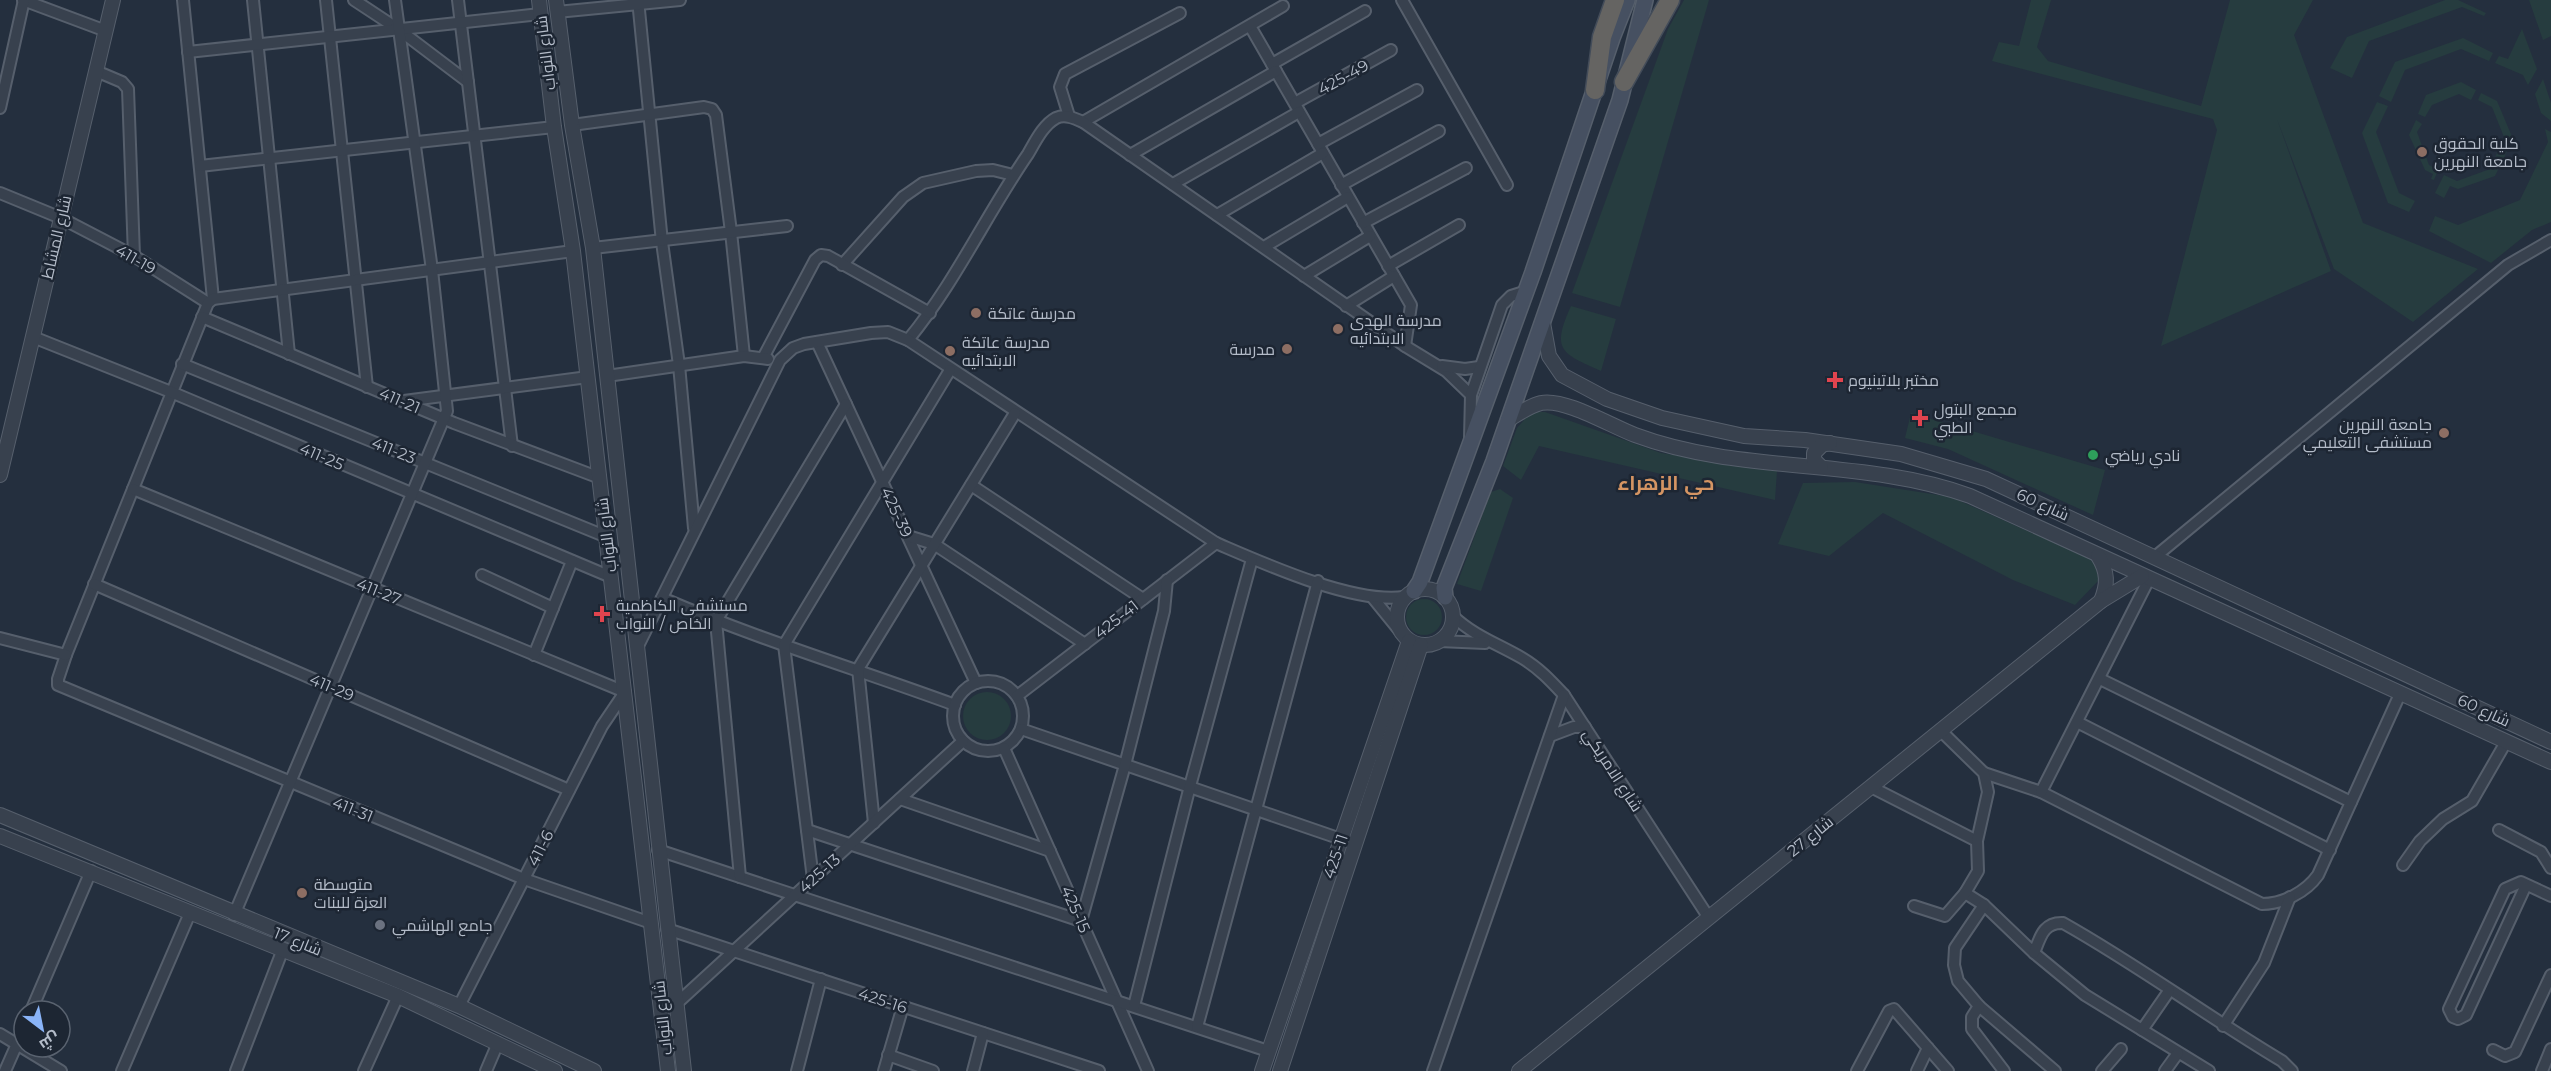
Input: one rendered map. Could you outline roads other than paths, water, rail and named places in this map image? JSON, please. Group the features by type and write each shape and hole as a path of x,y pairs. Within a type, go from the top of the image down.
{"highway":[{"path":"1597,83 1602,37 1615,0"},
{"path":"1624,84 1670,0"}],"main road":[{"path":"1409,594 1420,582 1458,482 1527,291 1627,0"},
{"path":"1445,597 1444,588 1494,461 1624,84 1645,0"},
{"path":"1597,83 1609,88 1624,84"},
{"path":"1533,272 1544,283 1558,278"},
{"path":"1527,291 1540,289 1551,299"},
{"path":"1469,450 1473,463 1478,466 1494,461"},
{"path":"1458,482 1462,479 1473,479 1482,493"}],"street":[{"path":"0,108 24,0 106,31"},
{"name":"شارع المشاط","path":"0,475 113,0"},
{"path":"0,638 66,655 182,364 210,301 200,166 183,0"},
{"path":"253,0 289,354"},
{"path":"326,0 367,387"},
{"path":"354,0 398,29 468,82"},
{"path":"234,915 444,419 446,396 432,270 395,0"},
{"path":"458,0 512,446"},
{"path":"557,6 680,0"},
{"path":"1402,0 1507,185"},
{"path":"639,2 662,242 679,364 694,529"},
{"name":"شارع النواب","path":"557,6 572,125 593,249 684,1071"},
{"path":"1083,122 1283,6"},
{"path":"188,51 460,22 539,7"},
{"name":"شارع النواب","path":"539,7 573,251 668,1071"},
{"path":"1130,155 1365,11"},
{"path":"1069,116 1060,87 1065,74 1180,13"},
{"path":"1250,26 1411,305 1405,346"},
{"name":"425-49","path":"1173,184 1391,50"},
{"path":"96,71 122,82 128,89 134,256"},
{"path":"1217,215 1417,90"},
{"path":"572,125 650,114 712,109 716,115 744,356"},
{"path":"908,340 930,313 1013,175 1047,126 1057,117 1069,116 1083,122 1346,306 1436,364 1471,395"},
{"path":"200,166 554,127"},
{"path":"1341,184 1439,131"},
{"path":"1364,223 1466,168"},
{"path":"842,265 903,197 923,183 976,171 993,170 1013,175"},
{"name":"411-19","path":"0,193 61,218 134,256 210,301"},
{"path":"1264,247 1348,197"},
{"path":"1346,306 1391,271 1459,225"},
{"path":"593,249 787,226"},
{"path":"1304,276 1370,236"},
{"path":"2156,556 2508,265 2551,240"},
{"path":"210,301 573,251"},
{"path":"763,358 815,260 821,255 930,313"},
{"path":"1469,450 1471,395 1479,367 1502,305 1511,296 1527,291"},
{"name":"411-21","path":"202,317 444,419 600,478"},
{"name":"شارع 60","path":"1543,323 1549,356 1562,375 1573,383 1662,418 1697,428 1744,436 1830,443 1901,454 1986,478 2551,742"},
{"path":"637,648 694,529 780,360 793,348 817,342 888,332 908,340 1015,413 1216,543 1252,559 1373,598 1430,589 1445,597 1453,616 1452,626 1439,641 1415,643 1400,630 1373,598"},
{"name":"411-25","path":"33,338 171,392 611,577"},
{"name":"425-39","path":"817,342 976,683"},
{"path":"607,376 744,356 780,360"},
{"name":"411-23","path":"182,364 607,537"},
{"path":"1436,364 1457,369 1479,367"},
{"path":"813,879 784,645 950,370"},
{"path":"402,401 588,377"},
{"name":"شارع 60","path":"1508,420 1536,404 1553,403 1657,442 1691,451 1782,464 1880,472 1932,482 1970,496 2551,762"},
{"path":"740,877 716,621 846,404"},
{"path":"874,823 858,669 1015,413"},
{"path":"1782,464 1792,457 1794,452 1792,445 1785,438"},
{"path":"1821,467 1814,460 1814,453 1822,445 1830,443"},
{"path":"971,485 1143,599"},
{"name":"411-27","path":"133,489 625,692"},
{"path":"908,536 934,544 1085,644"},
{"name":"425-41","path":"1017,696 1216,543"},
{"path":"2098,556 2105,567 2107,579 2101,601"},
{"path":"1134,1006 1190,786 1252,559"},
{"path":"534,655 572,561"},
{"path":"482,575 553,608"},
{"path":"2041,792 2100,679 2146,577"},
{"name":"شارع 27","path":"1519,1071 1942,732 2101,601 2146,577"},
{"path":"807,830 1081,921 1125,765 1164,611 1167,580"},
{"path":"1197,1027 1318,581"},
{"name":"411-29","path":"94,584 569,789"},
{"path":"1400,630 1396,613 1409,594"},
{"path":"662,598 716,621 858,669 955,705"},
{"name":"شارع الامريكي","path":"1453,616 1465,628 1521,657 1545,674 1564,695 1709,918"},
{"name":"شارع الامريكي","path":"1439,641 1494,645"},
{"name":"425-11","path":"1262,1071 1341,839 1415,643"},
{"name":"425-11","path":"1280,1071 1415,643"},
{"name":"411-31","path":"66,655 58,678 58,686 524,879 651,923"},
{"path":"2100,679 2351,802"},
{"path":"999,682 1017,696 1024,718 1021,729 1014,740 1004,748 982,751 963,741 956,731 953,718 955,705 967,688 976,683 999,682"},
{"name":"411-6","path":"459,1006 602,726 625,692"},
{"path":"1942,732 1984,773 2041,792 2262,904 2290,897 2313,883 2400,694"},
{"path":"1433,1071 1564,695"},
{"path":"2077,722 2330,850"},
{"path":"1550,736 1574,726 1585,727"},
{"path":"1021,729 1341,839"},
{"name":"425-13","path":"675,1005 963,741"},
{"path":"2403,865 2420,841 2443,819 2472,801 2506,742"},
{"name":"425-15","path":"1004,748 1148,1071"},
{"path":"1914,906 1945,916 1965,893 1978,871 1977,841 1988,792 1984,773"},
{"path":"1871,787 1977,841"},
{"path":"900,799 1050,851"},
{"name":"شارع 17","path":"2,815 234,915 459,1006 594,1071"},
{"path":"2499,830 2541,852 2551,868"},
{"name":"شارع 17","path":"0,836 398,996 555,1071"},
{"path":"658,850 1268,1051"},
{"path":"36,999 91,871"},
{"path":"2526,885 2466,1015 2458,1019 2453,1017 2449,1009 2505,889 2515,883 2526,885 2550,892"},
{"path":"1965,893 1984,905 2034,953 2085,995 2209,1071"},
{"path":"2223,1026 2264,963 2290,897"},
{"path":"1984,905 1955,948 1954,965 1958,981 1979,1006 2055,1071"},
{"path":"122,1071 190,912"},
{"path":"2034,953 2044,929 2054,923 2063,923 2113,951 2169,991 2282,1061 2292,1071"},
{"name":"425-16","path":"667,928 983,1033 1067,1066 1100,1071"},
{"path":"236,1071 283,949"},
{"path":"2493,1050 2505,1056 2515,1052 2551,975"},
{"path":"797,1071 821,979"},
{"path":"2142,1030 2169,991"},
{"path":"364,1071 398,996"},
{"path":"884,1071 903,1006"},
{"path":"1979,1006 1972,1017 1972,1029 2004,1071"},
{"path":"1857,1071 1889,1011 1894,1009 1948,1071"},
{"path":"973,1071 983,1033"},
{"path":"486,1071 498,1043"},
{"path":"1917,1071 1928,1048"},
{"path":"2102,1071 2121,1049"},
{"path":"2542,1071 2551,1049"},
{"path":"2165,1071 2178,1053"},
{"path":"682,1055 691,1071"},
{"path":"888,1055 933,1071"},
{"path":"6,1071 12,1056"},
{"path":"41,1059 61,1071"}],"place":[{"name":"كلية الحقوق جامعة النهرين","path":"2422,152"},
{"name":"مدرسة عاتكة","path":"976,313"},
{"name":"مدرسة الهدى الابتدائيه","path":"1338,329"},
{"name":"مدرسة","path":"1287,349"},
{"name":"مدرسة عاتكة الابتدائيه","path":"950,351"},
{"name":"مختبر بلاتينيوم","path":"1835,380"},
{"name":"مجمع البتول الطبي","path":"1920,418"},
{"name":"جامعة النهرين مستشفى التعليمي","path":"2444,433"},
{"name":"نادي رياضي","path":"2093,455"},
{"name":"مستشفى الكاظمية الخاص / النواب","path":"602,614"},
{"name":"متوسطة العزة للبنات","path":"302,893"},
{"name":"جامع الهاشمي","path":"380,925"}],"district":[{"name":"حي الزهراء","path":"1666,483"}]}
